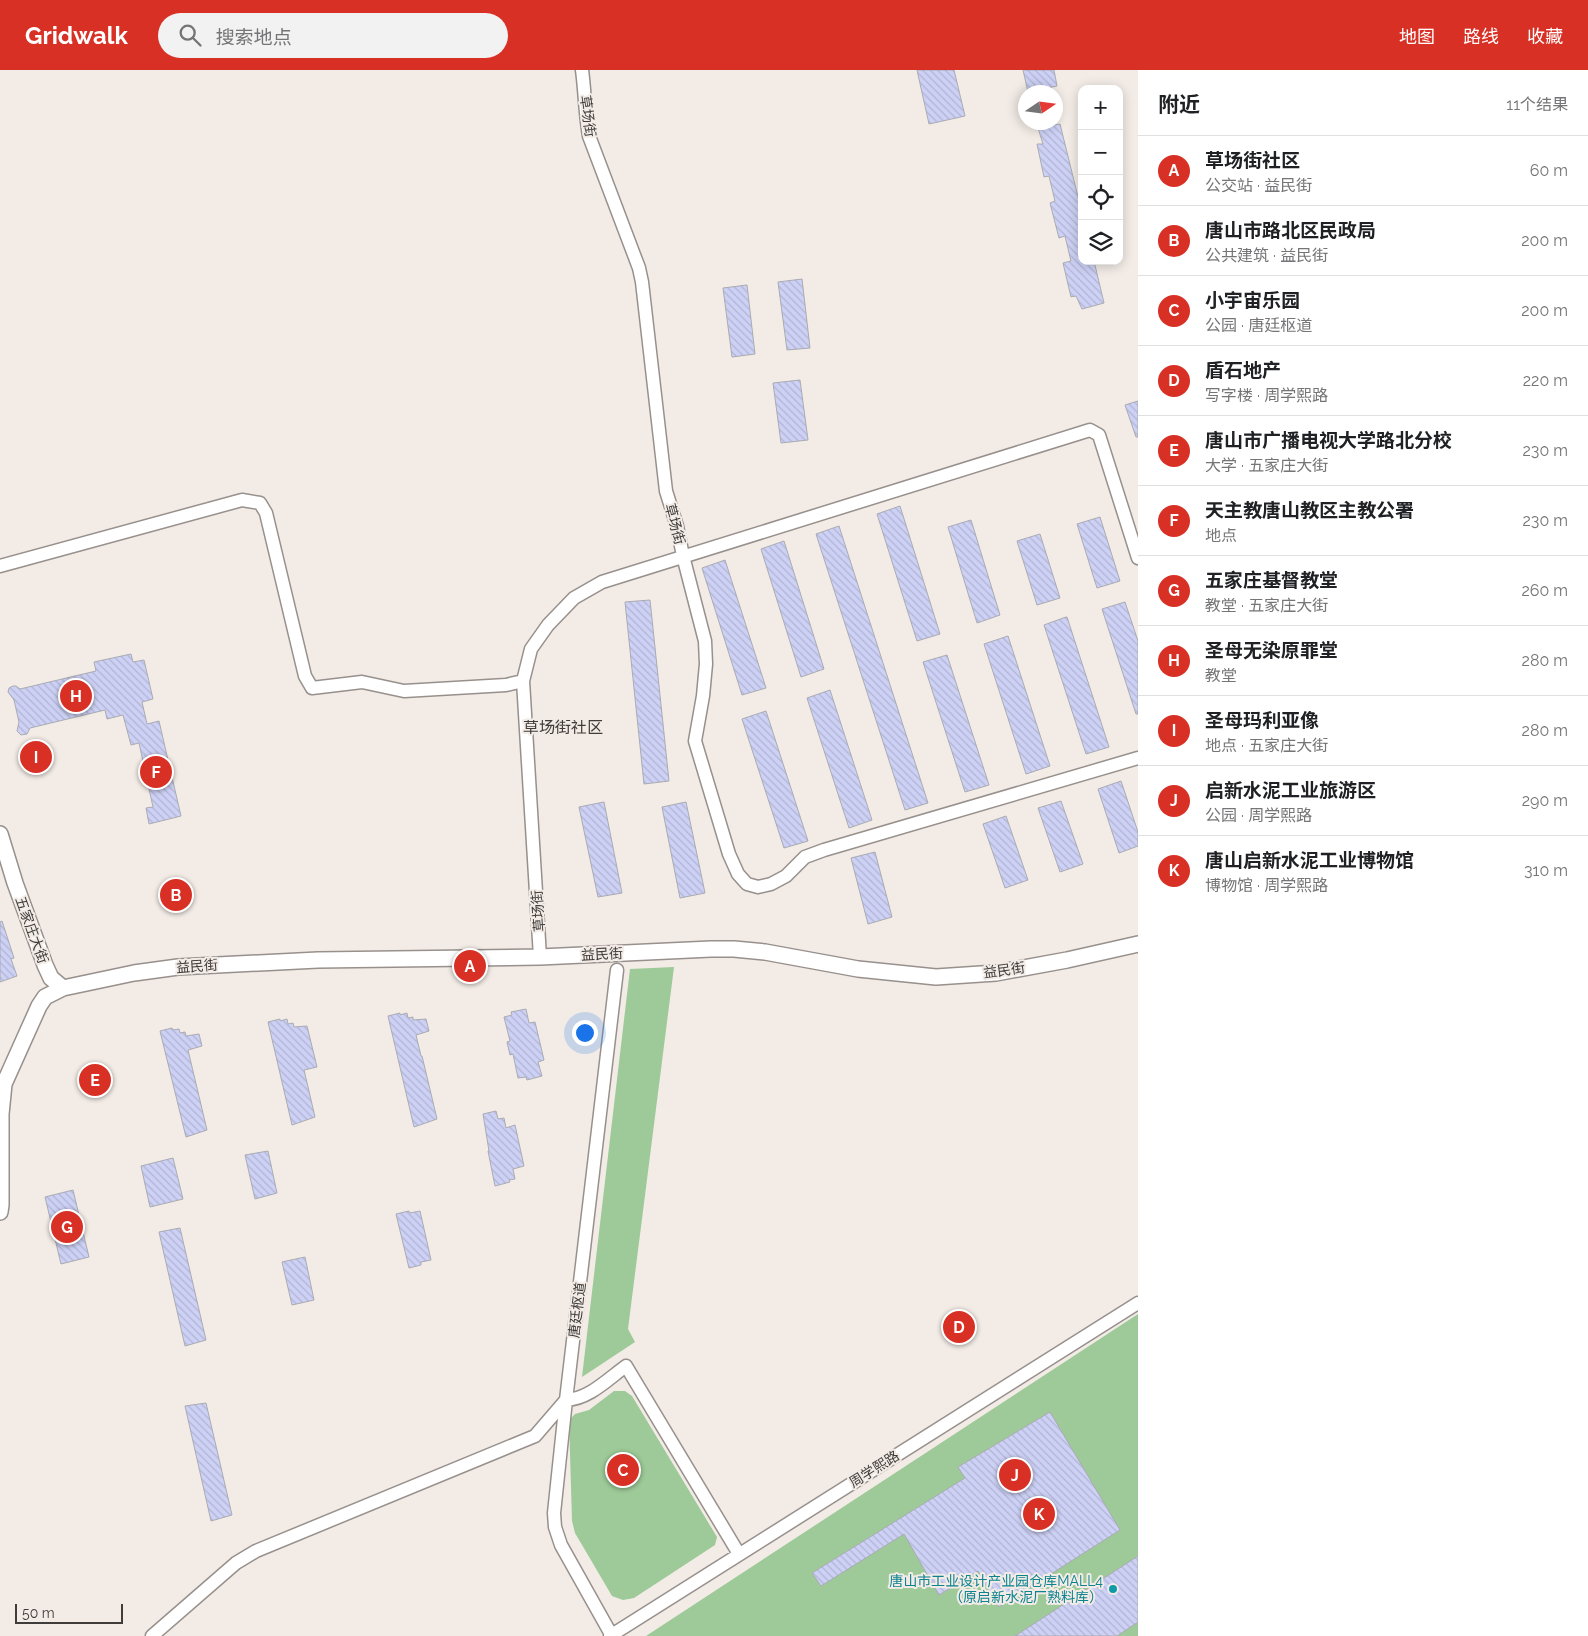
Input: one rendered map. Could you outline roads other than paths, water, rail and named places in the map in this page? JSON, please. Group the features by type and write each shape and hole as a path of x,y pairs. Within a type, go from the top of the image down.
{"street":[{"name":"草场街","path":"540,957 522,681 531,649 548,625 574,598 602,582 683,556 677,526 666,491 642,282 639,268 589,136 585,115 582,70"},
{"path":"1138,558 1098,435 1090,430 683,556 704,641 706,664 703,696 695,741 729,854 738,874 747,884 758,887 771,884 786,876 805,857 824,850 1138,758"},
{"path":"0,566 242,500 260,503 266,513 305,676 312,688 362,682 404,691 506,685 522,681"},
{"name":"五家庄大街","path":"0,834 15,883 44,964 51,978 63,988"},
{"name":"益民街","path":"63,988 134,972 178,967 318,960 540,957 734,949 765,952 858,969 936,977 996,973 1138,944"},
{"name":"唐廷枢道","path":"611,1636 561,1545 555,1527 554,1514 617,970"},
{"path":"0,1212 2,1084 39,1006 45,997 63,988"},
{"name":"周学熙路","path":"611,1636 1138,1303"},
{"path":"152,1636 236,1563 256,1551 535,1436 566,1400 577,1400 586,1395 626,1366 739,1554"}],"place":[{"name":"圣母无染原罪堂","path":"76,696"},
{"name":"圣母玛利亚像","path":"36,757"},
{"name":"天主教唐山教区主教公署","path":"156,772"},
{"name":"唐山市路北区民政局","path":"176,895"},
{"name":"草场街社区","path":"470,966"},
{"name":"唐山市广播电视大学路北分校","path":"95,1080"},
{"name":"五家庄基督教堂","path":"67,1227"},
{"name":"盾石地产","path":"959,1327"},
{"name":"小宇宙乐园","path":"623,1470"},
{"name":"启新水泥工业旅游区","path":"1015,1475"},
{"name":"唐山启新水泥工业博物馆","path":"1039,1514"},
{"name":"唐山市工业设计产业园仓库MALL4 （原启新水泥厂熟料库）","path":"1113,1589"}],"district":[{"name":"草场街社区","path":"563,727"}]}
